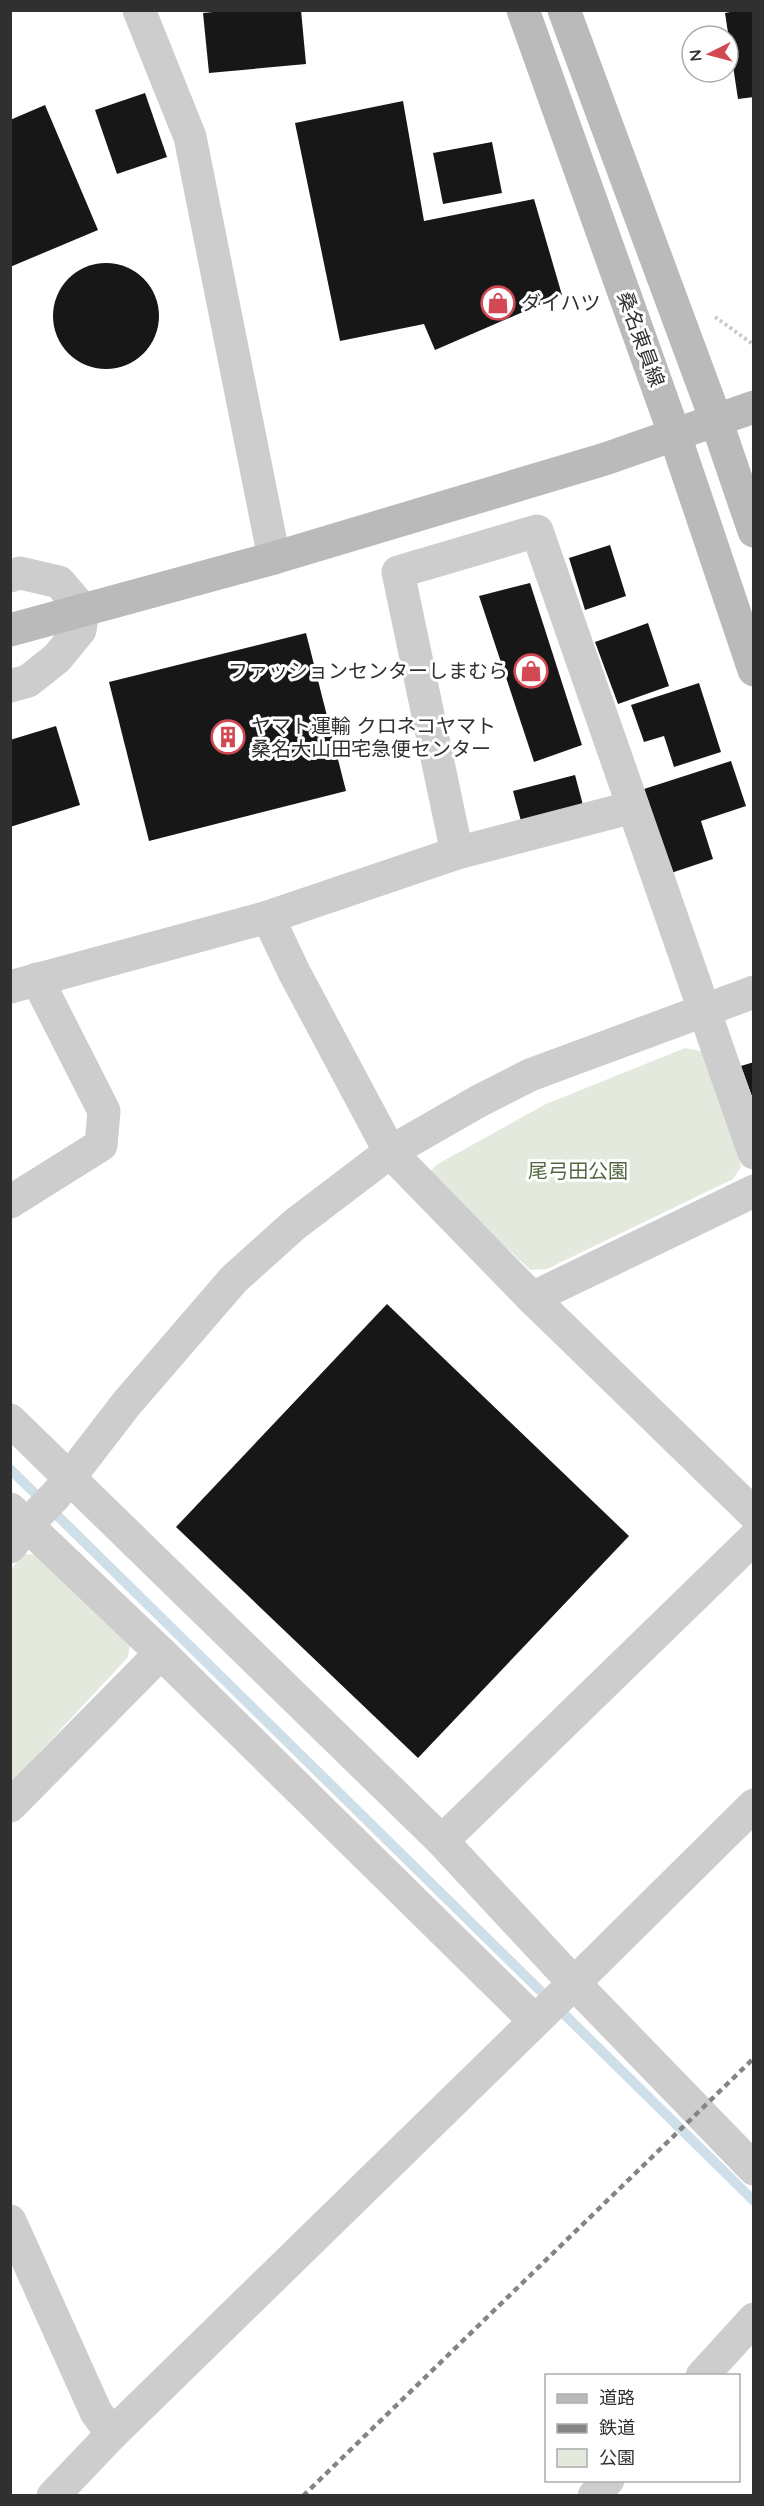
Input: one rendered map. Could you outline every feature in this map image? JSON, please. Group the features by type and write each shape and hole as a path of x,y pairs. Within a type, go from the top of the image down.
{"main road":[{"name":"桑名東員線","path":"523,10 674,434 753,669"},
{"name":"桑名東員線","path":"564,10 716,420 753,531"},
{"path":"10,630 273,558 605,459 753,407"}],"street":[{"path":"139,10 190,137 273,558"},
{"path":"457,853 398,572 537,531 753,1153"},
{"path":"10,576 20,573 59,582 83,610 80,630 57,658 28,681 10,686"},
{"path":"10,1202 101,1145 104,1111 24,983 268,917 457,853 633,807"},
{"path":"268,917 300,983 390,1152 532,1298 753,1514"},
{"path":"35,1511 234,1278 294,1225 390,1152 530,1075 753,992"},
{"path":"532,1298 753,1191"},
{"path":"10,1420 35,1511 161,1653 537,2018"},
{"path":"35,1511 442,1841 569,1987 753,2169"},
{"path":"442,1841 753,1538"},
{"path":"10,1806 161,1653"},
{"path":"53,2496 112,2434 753,1805"},
{"path":"10,2221 96,2412 112,2434"},
{"path":"704,2374 753,2319"},
{"path":"594,2496 607,2482"}],"green space":[{"name":"尾弓田公園","path":"685,1048 705,1052 741,1167 733,1179 547,1269 530,1270 429,1174 436,1165 546,1104"},
{"path":"23,1554 49,1555 132,1632 128,1657 11,1783 10,1571"}],"building":[{"path":"232,10 301,10 306,64 209,73 203,13"},
{"path":"754,10 754,97 738,99 736,84 740,84 740,24 727,24 725,13"},
{"path":"145,93 167,157 117,174 95,110"},
{"path":"403,101 424,221 534,199 562,295 435,350 424,324 340,341 295,123"},
{"path":"45,105 98,230 10,267 10,120"},
{"path":"492,142 502,193 443,204 433,153"},
{"path":"106,263 126,267 144,278 155,296 159,316 155,336 144,354 126,365 106,369 86,365 68,354 57,336 53,316 57,296 68,278 86,267"},
{"path":"610,545 626,596 585,610 569,558"},
{"name":"ファッションセンターしまむら","path":"530,583 582,745 534,762 479,596"},
{"path":"648,623 669,686 618,704 595,642"},
{"name":"ヤマト運輸 クロネコヤマト 桑名大山田宅急便センター","path":"306,633 346,791 149,841 109,682"},
{"path":"699,683 721,752 674,767 664,736 644,742 631,705"},
{"path":"56,726 80,805 10,827 10,740"},
{"path":"731,761 746,806 701,821 713,859 671,873 644,789"},
{"path":"575,775 583,805 521,821 513,791"},
{"path":"754,1062 754,1099 753,1099 741,1066"},
{"path":"387,1304 629,1536 418,1758 176,1527"}],"waterway":[{"path":"10,1469 754,2201"}],"railway":[{"path":"303,2496 754,2058"}],"place":[{"name":"ダイハツ","path":"498,303"},
{"name":"ファッションセンターしまむら","path":"531,671"},
{"name":"ヤマト運輸 クロネコヤマト 桑名大山田宅急便センター","path":"228,737"}]}
